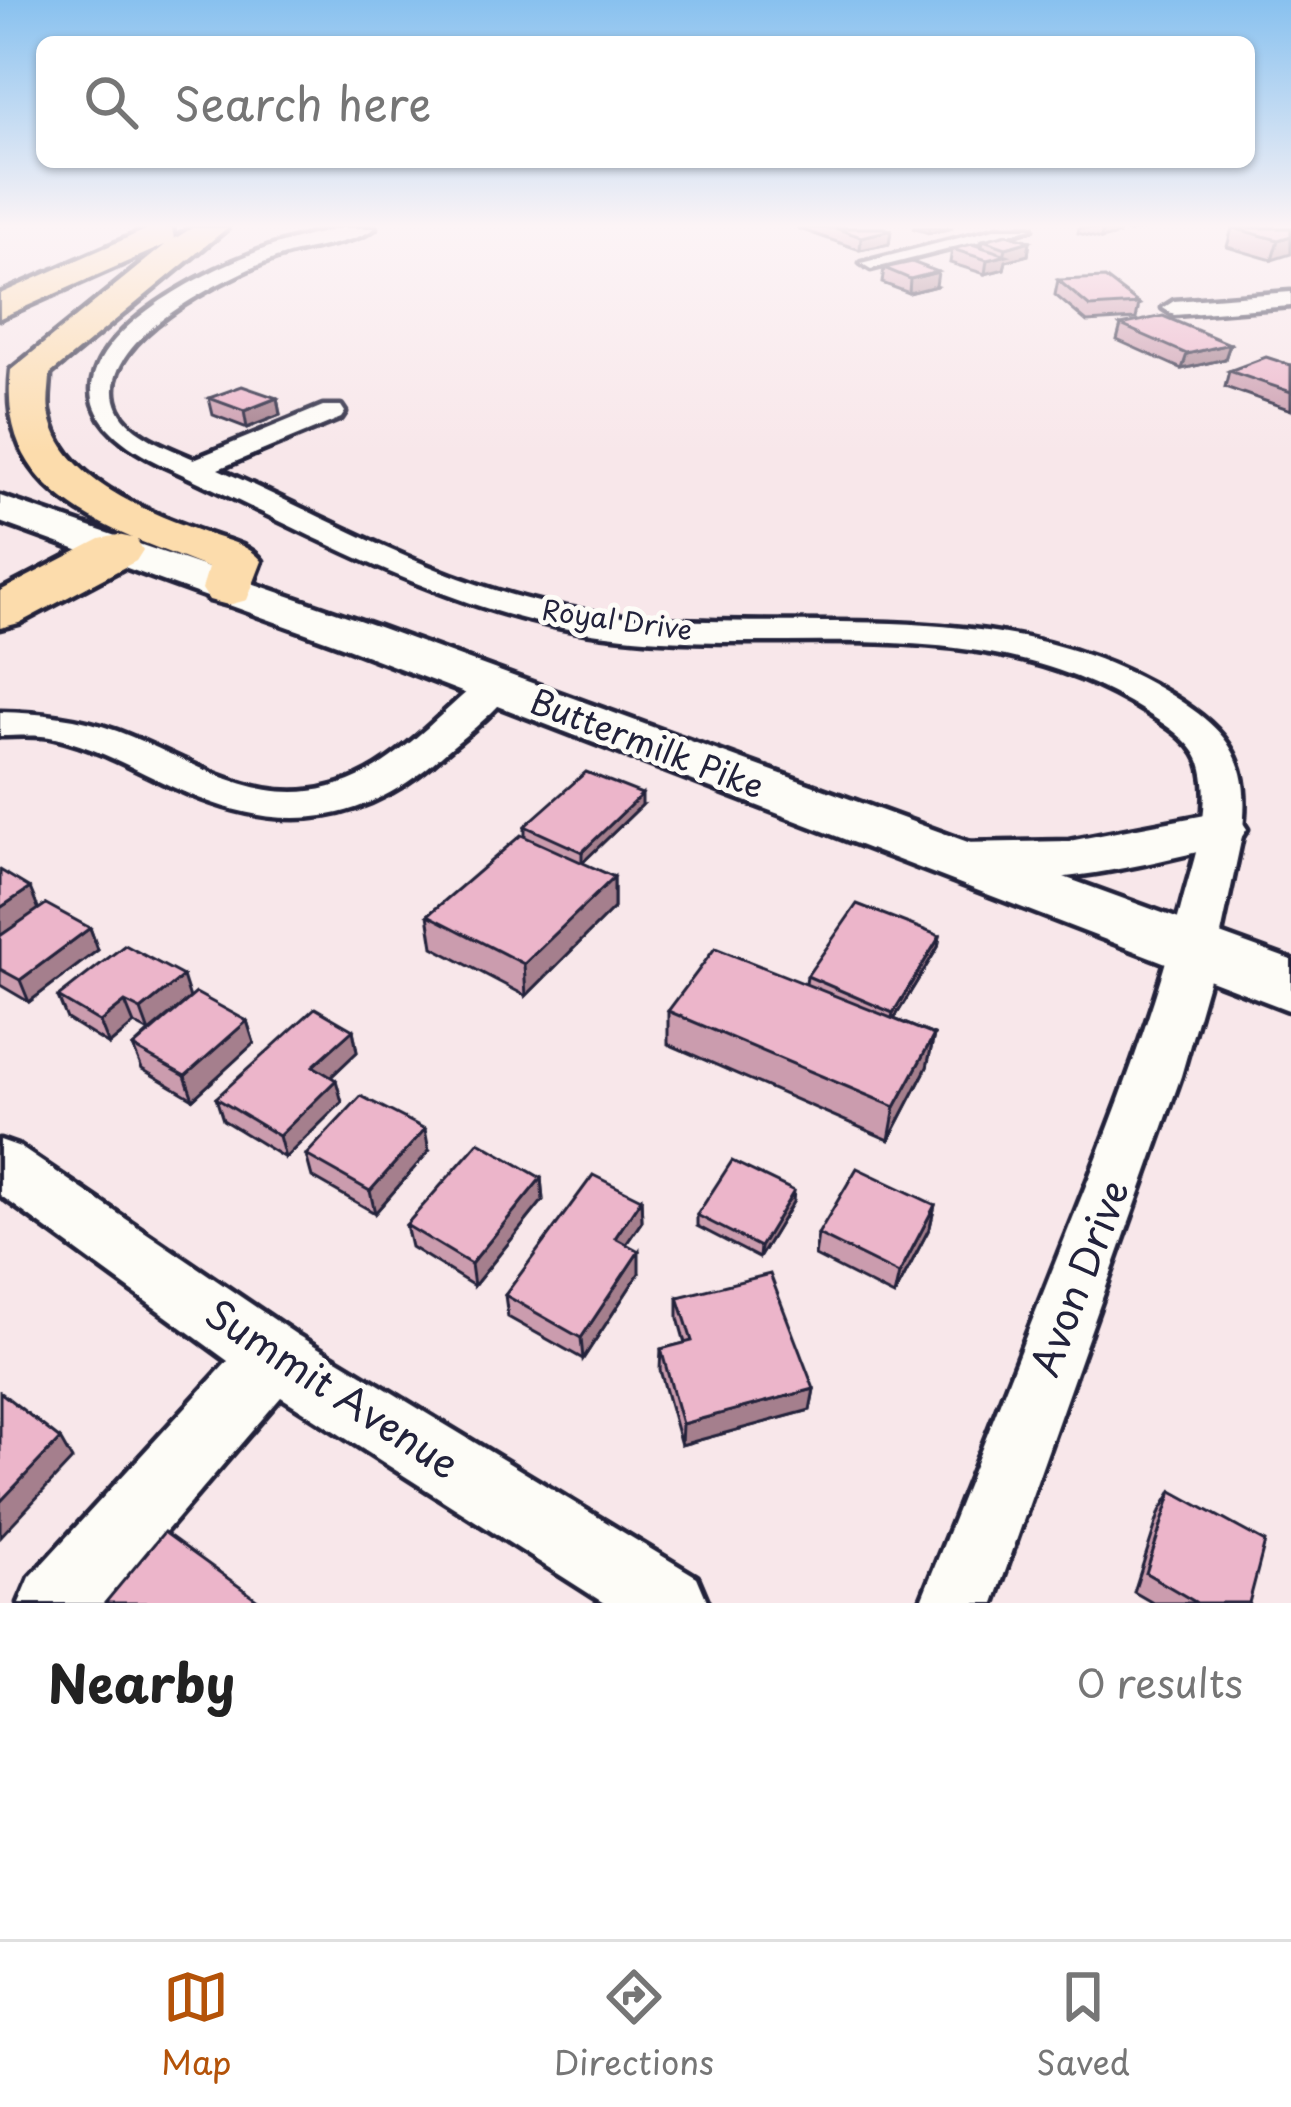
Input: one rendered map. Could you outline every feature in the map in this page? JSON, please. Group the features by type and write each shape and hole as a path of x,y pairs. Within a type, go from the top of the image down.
{"highway":[{"path":"113,303 31,370 16,388 5,422 9,447 33,478 79,504 236,561 229,589"},
{"path":"0,612 118,550"}],"main road":[{"name":"Buttermilk Pike","path":"0,508 495,687 1291,986"}],"street":[{"name":"Royal Drive","path":"173,303 112,356 100,384 104,406 113,420 160,454 475,593 554,616 691,633 964,635 1024,645 1085,664 1168,708 1203,737 1223,768 1221,830 1195,950"},
{"path":"1174,308 1242,303"},
{"path":"194,469 332,412"},
{"path":"0,724 50,724 107,738 235,801 287,810 340,800 382,781 495,687"},
{"path":"958,861 1070,859 1221,830"},
{"name":"Avon Drive","path":"957,1603 1172,1036 1195,950"},
{"name":"Summit Avenue","path":"0,1164 274,1357 670,1603"},
{"path":"56,1603 274,1357"}],"building":[{"path":"1085,303 1139,304 1090,307"},
{"path":"1163,316 1230,344 1187,354 1121,325"},
{"path":"1266,357 1291,365 1291,392 1229,371"},
{"path":"242,386 277,398 244,411 209,398"},
{"path":"586,772 642,794 582,852 525,826"},
{"path":"521,835 614,877 524,964 428,915"},
{"path":"0,870 30,888 0,908"},
{"path":"46,904 90,928 20,980 0,969 0,936"},
{"path":"857,904 940,936 893,1013 807,976"},
{"path":"125,945 183,976 141,1010 125,1002 100,1022 58,997"},
{"path":"715,948 934,1035 895,1107 668,1011"},
{"path":"196,993 247,1021 185,1076 133,1047"},
{"path":"315,1008 353,1030 313,1066 336,1080 279,1136 216,1098"},
{"path":"361,1096 425,1129 370,1191 306,1155"},
{"path":"479,1142 541,1178 471,1264 406,1225"},
{"path":"732,1161 794,1191 760,1247 697,1215"},
{"path":"857,1168 935,1205 899,1274 818,1234"},
{"path":"593,1175 641,1199 615,1238 639,1251 581,1338 505,1295"},
{"path":"770,1274 814,1389 682,1424 661,1349 692,1341 678,1297"},
{"path":"0,1392 60,1439 0,1502"},
{"path":"1172,1491 1265,1542 1249,1603 1197,1603 1146,1573"},
{"path":"164,1532 262,1603 105,1603"}]}
